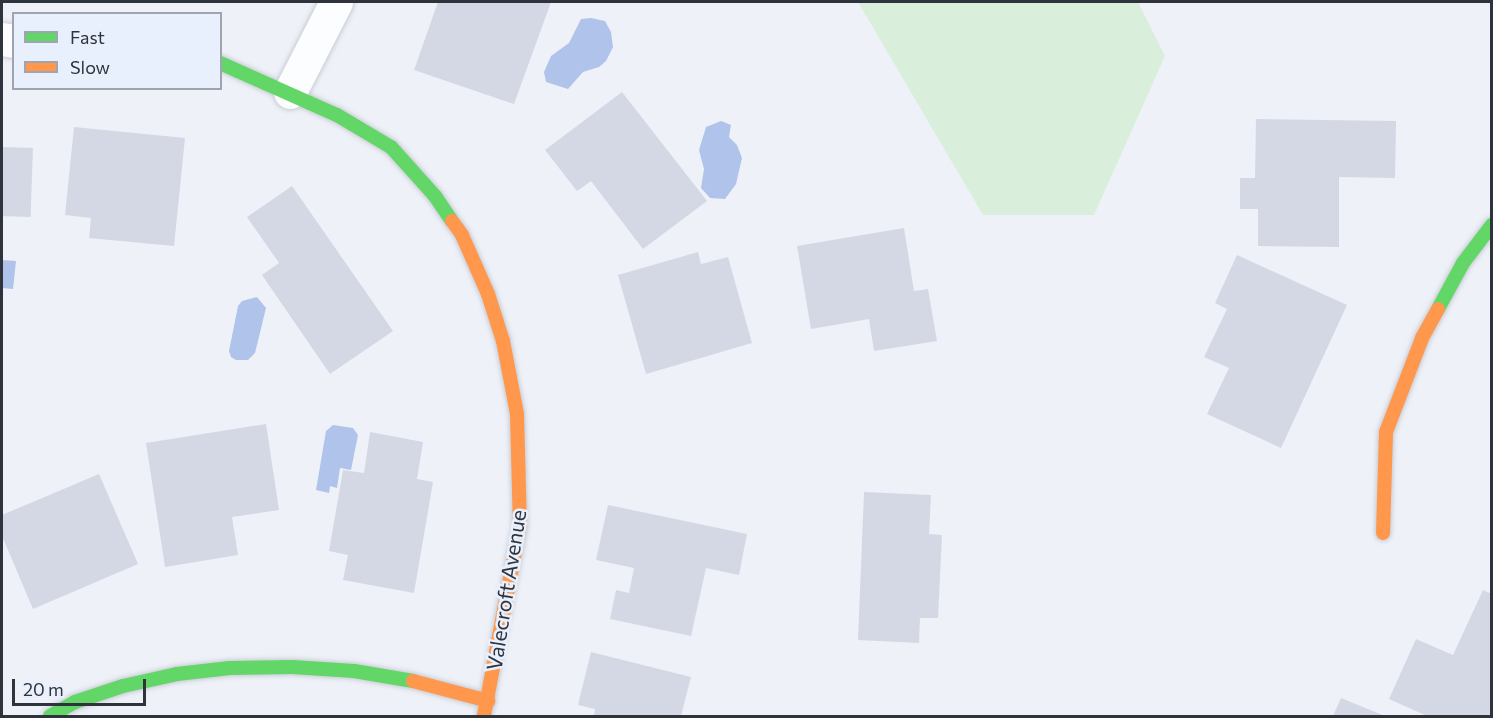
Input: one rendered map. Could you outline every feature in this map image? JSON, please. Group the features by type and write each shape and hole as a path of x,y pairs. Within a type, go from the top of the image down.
{"street":[{"path":"290,92 336,2"},
{"name":"Valecroft Avenue","path":"222,64 290,92 337,115 391,147 435,196 462,235 489,294 503,341 517,414 520,525 484,717"},
{"path":"1383,533 1386,432 1422,338 1463,263 1491,225"},
{"path":"50,717 75,702 123,686 177,674 230,668 292,667 354,671 393,676 488,701"}],"green space":[{"path":"858,2 1138,2 1165,56 1094,215 983,215"}],"water":[{"path":"591,18 605,21 611,32 613,47 606,61 599,67 583,72 568,89 546,82 544,72 551,56 569,43 581,19"},
{"path":"721,121 731,125 729,137 737,145 742,158 736,184 725,199 710,198 701,188 704,169 699,150 706,127"},
{"path":"2,260 16,261 13,289 2,288"},
{"path":"257,297 266,308 255,353 248,360 236,360 231,357 229,351 238,306 242,301"},
{"path":"333,425 353,428 358,435 351,470 340,468 337,488 330,486 329,493 316,490 326,431"}],"building":[{"path":"438,2 551,2 514,104 414,70"},
{"path":"622,92 707,201 643,249 591,181 577,191 545,150"},
{"path":"1256,119 1396,121 1395,178 1339,177 1339,247 1258,246 1258,209 1240,209 1240,178 1255,178"},
{"path":"74,127 185,138 174,246 89,238 91,218 65,215"},
{"path":"2,147 33,148 31,217 2,216"},
{"path":"292,186 393,331 330,374 262,275 279,263 247,217"},
{"path":"904,228 914,291 928,289 937,341 874,351 869,319 811,329 797,246"},
{"path":"698,252 701,264 728,257 752,343 646,374 618,275"},
{"path":"1237,255 1347,305 1281,448 1207,414 1229,368 1204,357 1227,309 1215,303"},
{"path":"266,424 279,510 232,517 238,555 165,567 146,443"},
{"path":"370,432 423,442 417,479 433,482 414,593 343,580 348,555 329,551 343,470 364,473"},
{"path":"99,474 138,564 33,609 2,536 2,515"},
{"path":"864,492 931,495 929,534 942,535 938,618 920,618 919,643 858,640"},
{"path":"608,505 747,534 739,575 706,568 691,636 610,619 616,590 629,593 634,568 596,560"},
{"path":"1483,590 1492,594 1492,716 1427,716 1389,699 1416,639 1453,655"},
{"path":"591,652 691,677 681,716 594,716 595,709 578,705"},
{"path":"1341,698 1385,716 1333,716"}],"traffic: fast":[{"path":"222,64 337,115 391,147 435,196 452,221"},
{"path":"1438,309 1463,263 1492,225"},
{"path":"50,716 75,702 123,686 177,674 230,668 292,667 354,671 413,681"}],"traffic: slow":[{"path":"452,221 462,235 488,294 503,341 517,414 520,525 484,716"},
{"path":"1383,533 1386,432 1422,338 1438,309"},
{"path":"413,681 488,701"}]}
